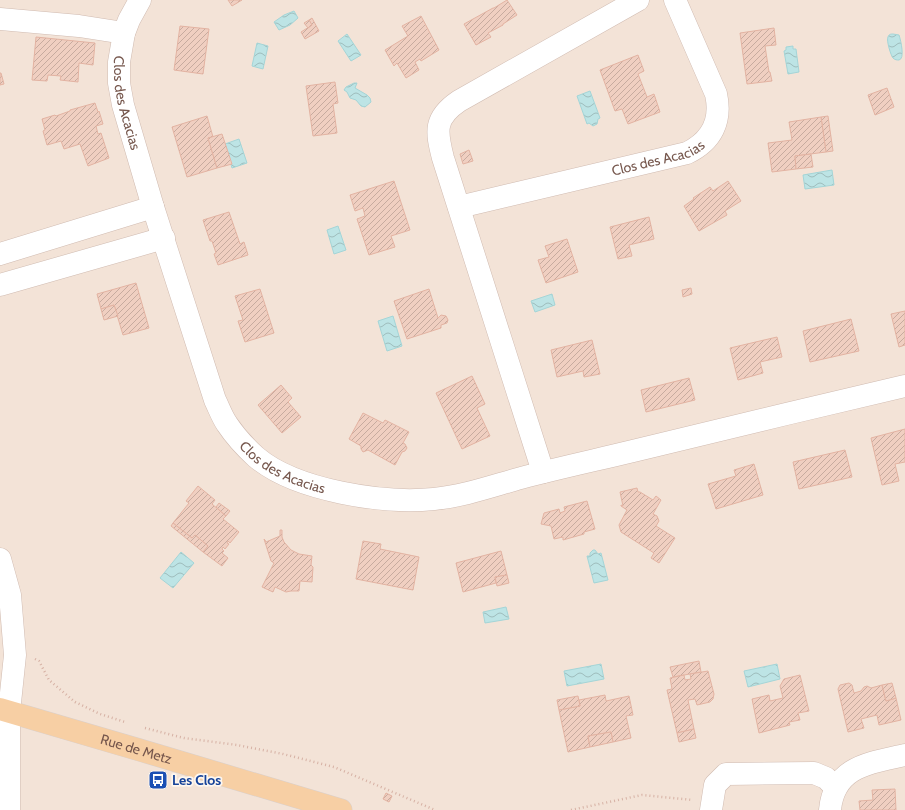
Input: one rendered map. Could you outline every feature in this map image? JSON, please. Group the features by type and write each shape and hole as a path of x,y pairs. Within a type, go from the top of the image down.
{"main road":[{"name":"Rue de Metz","path":"5,711 74,732 142,750 341,810"}],"street":[{"name":"Clos des Acacias","path":"138,0 124,33 119,62 119,83 123,105 153,207 215,400 226,422 240,442 257,458 277,471 300,481 346,494 413,500 435,499 457,495 543,472 905,386"},
{"path":"543,472 443,158 438,131 444,114 450,107 459,101 638,0"},
{"name":"Clos des Acacias","path":"459,206 687,153 703,144 709,137 716,120 718,110 716,94 675,0"},
{"path":"0,19 79,26 124,33"},
{"path":"0,254 153,207"},
{"path":"0,285 164,238"},
{"path":"0,559 10,595 15,655 5,711 9,810"},
{"path":"830,810 835,787 845,776 856,768 905,754"},
{"path":"712,806 715,785 726,774 814,773 826,778 835,787"}],"path":[{"path":"34,658 39,661 49,680 75,702 100,714 129,724"},
{"path":"143,728 184,738 236,745 283,754 334,767 435,810"},
{"path":"571,810 642,795 712,806"}],"shaded area":[{"path":"0,0 905,0 905,810 0,810"}],"water":[{"path":"294,11 298,18 290,25 279,30 274,22 284,15"},
{"path":"347,34 361,55 351,61 338,41"},
{"path":"893,34 899,35 901,41 902,57 899,60 895,60 893,58 888,44 888,36"},
{"path":"257,43 268,46 263,69 252,66"},
{"path":"793,46 793,49 796,49 799,72 788,74 784,51 786,50 786,47"},
{"path":"357,83 355,88 370,98 371,102 365,107 361,106 356,100 350,98 344,90 346,87"},
{"path":"590,91 600,118 598,119 597,124 593,126 589,123 587,124 577,96"},
{"path":"239,139 247,163 232,168 225,144"},
{"path":"832,170 834,185 805,189 803,175"},
{"path":"338,226 346,250 334,254 327,230"},
{"path":"552,294 555,305 535,312 531,301"},
{"path":"393,316 402,346 387,351 378,321"},
{"path":"595,550 598,554 601,553 608,580 594,583 587,556 590,556 590,553"},
{"path":"181,552 194,563 173,588 160,578"},
{"path":"506,607 509,619 485,623 483,612"},
{"path":"601,664 604,679 567,686 564,671"},
{"path":"777,664 780,679 748,687 744,671"}],"building":[{"path":"228,0 242,0 232,6"},
{"path":"507,0 517,15 488,33 491,37 476,45 464,24"},
{"path":"421,16 439,50 421,61 420,59 415,62 419,70 406,78 397,63 394,66 385,50 408,36 402,26"},
{"path":"312,18 319,31 305,39 301,32 312,25 309,20"},
{"path":"309,20 312,25 308,28 304,23"},
{"path":"180,26 209,29 203,74 174,70"},
{"path":"774,28 776,45 765,46 772,81 747,84 740,33"},
{"path":"36,37 95,43 93,65 79,63 78,82 60,80 61,76 48,75 47,81 32,80"},
{"path":"638,55 644,71 638,74 647,97 654,94 660,112 628,124 622,109 615,111 600,70"},
{"path":"0,73 4,84 0,85"},
{"path":"335,82 338,103 333,104 337,133 313,136 306,86"},
{"path":"887,88 894,107 875,115 868,95"},
{"path":"95,103 103,124 96,126 98,134 101,133 109,158 88,166 80,144 64,149 61,141 47,145 43,131 45,130 42,119"},
{"path":"207,116 213,137 208,138 217,168 187,177 172,127"},
{"path":"828,116 833,151 826,152 821,117"},
{"path":"821,117 826,152 795,156 796,169 772,172 768,143 792,140 789,122"},
{"path":"222,134 232,164 217,168 208,138"},
{"path":"469,150 473,161 463,164 460,154"},
{"path":"811,154 813,167 796,169 795,156"},
{"path":"394,181 410,230 391,236 395,247 369,255 357,219 365,216 363,208 355,211 350,195"},
{"path":"728,181 741,201 725,211 727,215 699,231 684,206 710,187 713,191"},
{"path":"229,212 240,244 244,242 248,255 218,265 214,254 216,253 212,241 210,241 203,220"},
{"path":"649,217 654,239 629,245 632,256 618,259 610,227"},
{"path":"567,239 578,272 546,283 538,260 549,257 545,246"},
{"path":"136,283 149,328 123,335 114,305 101,309 97,294"},
{"path":"691,288 692,294 683,297 682,290"},
{"path":"260,289 274,333 245,342 238,321 243,320 235,296"},
{"path":"429,289 438,318 441,315 446,316 448,320 447,323 441,325 441,328 407,339 394,301"},
{"path":"114,305 118,316 104,320 101,309"},
{"path":"905,311 905,345 899,347 891,314"},
{"path":"851,319 859,351 810,362 803,331"},
{"path":"777,337 782,357 760,362 763,373 738,380 730,348"},
{"path":"592,340 600,374 584,377 583,371 557,377 551,350"},
{"path":"472,376 485,404 477,408 490,436 462,449 436,393"},
{"path":"689,378 695,400 646,412 641,390"},
{"path":"281,385 292,398 288,402 301,417 282,433 258,405"},
{"path":"363,413 383,423 385,420 409,432 403,443 407,448 402,452 395,465 368,450 363,452 361,446 349,439"},
{"path":"905,429 905,462 895,464 899,481 882,485 871,438"},
{"path":"845,450 852,477 799,489 793,462"},
{"path":"754,464 763,495 716,509 708,484 736,476 734,470"},
{"path":"198,486 215,500 212,504 226,516 223,519 239,532 230,543 228,541 227,543 229,544 225,549 223,547 222,549 224,551 222,553 228,558 222,566 203,552 208,546 195,535 192,538 173,523 189,503 186,501"},
{"path":"637,488 638,492 653,500 656,496 661,500 653,514 657,516 659,521 656,526 675,538 659,563 651,558 654,553 621,532 619,525 627,510 621,506 623,506 620,492"},
{"path":"587,501 595,529 563,540 563,537 554,539 551,526 541,524 544,513 559,509 560,513 565,511 564,507"},
{"path":"219,503 230,511 226,516 216,507"},
{"path":"173,523 192,538 195,535 208,546 203,552 171,526"},
{"path":"280,530 282,530 284,542 291,550 299,554 312,556 312,582 300,581 299,591 286,592 275,587 273,592 262,587 274,563 271,561 264,539 266,542 280,536"},
{"path":"363,541 381,544 380,549 419,557 413,590 356,579"},
{"path":"501,551 507,575 495,577 496,583 463,592 456,563"},
{"path":"507,575 509,583 497,586 495,577"},
{"path":"699,661 701,672 673,677 670,667"},
{"path":"708,671 714,694 713,699 710,702 697,705 695,699 688,700 694,729 677,733 667,690 672,689 670,678 684,675 685,680 691,679 690,674"},
{"path":"800,675 809,711 798,713 800,720 789,722 790,725 759,733 752,699 769,695 770,701 783,698 780,686 784,679"},
{"path":"849,683 852,685 854,693 861,691 867,686 871,688 882,685 886,701 896,698 901,720 879,725 877,715 861,719 864,728 848,732 838,689 840,685"},
{"path":"892,683 896,698 886,701 882,685"},
{"path":"605,695 606,701 629,696 633,715 626,716 631,738 613,742 611,732 588,736 590,747 568,752 559,710 580,706 579,700"},
{"path":"578,696 580,706 559,710 557,700"},
{"path":"694,729 696,738 679,742 677,733"},
{"path":"611,732 613,742 590,747 588,736"},
{"path":"895,789 896,810 860,810 859,801 873,800 872,790"},
{"path":"386,793 392,796 389,802 383,799"}],"place":[{"name":"Les Clos","path":"158,780"}]}
